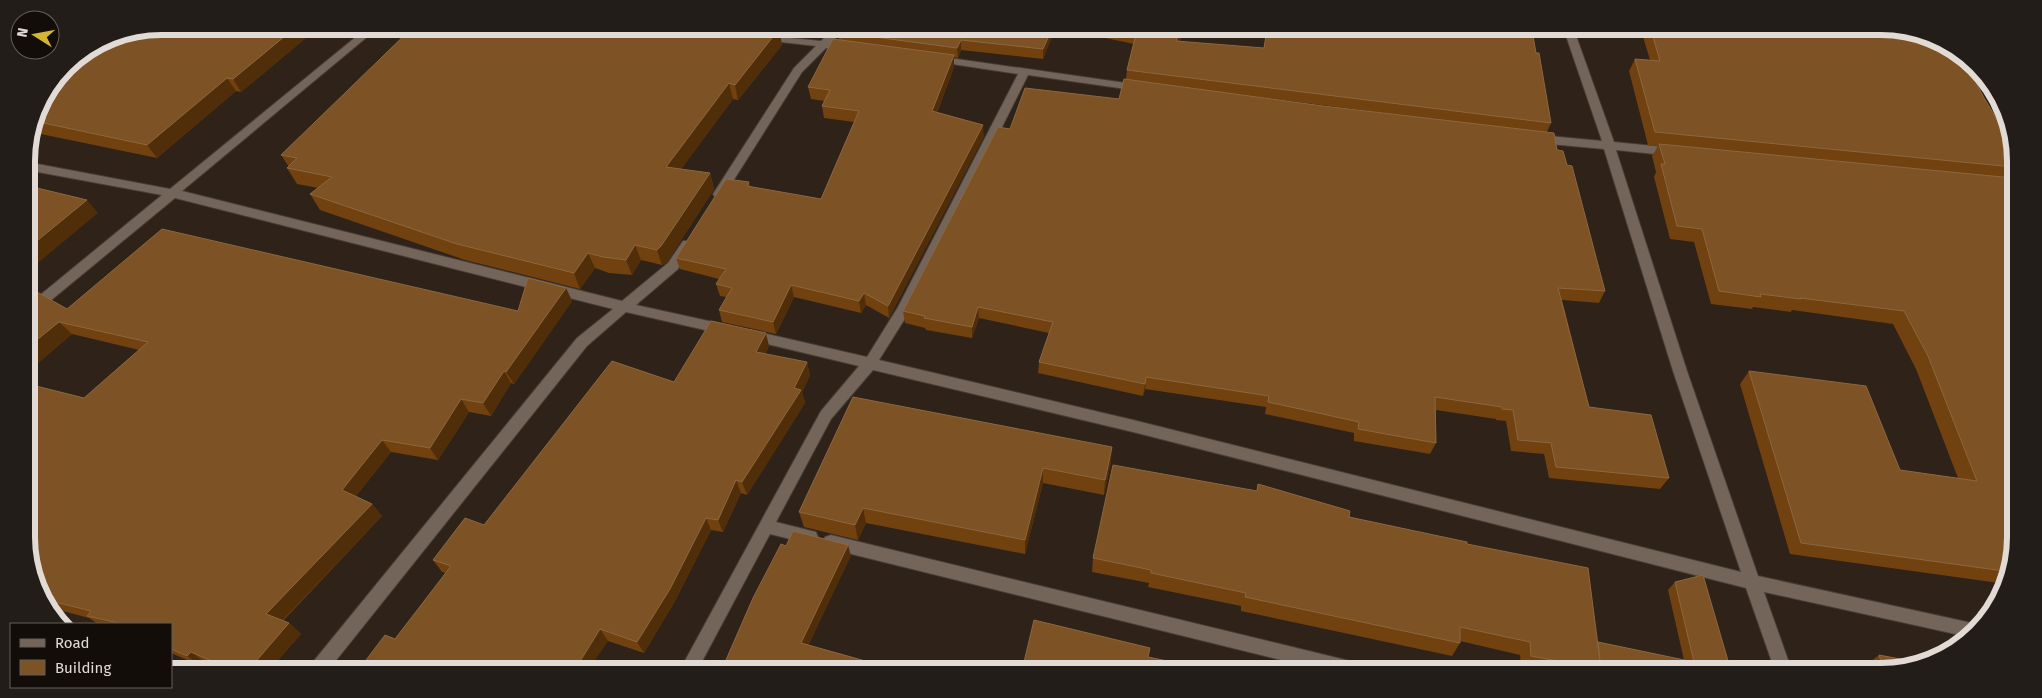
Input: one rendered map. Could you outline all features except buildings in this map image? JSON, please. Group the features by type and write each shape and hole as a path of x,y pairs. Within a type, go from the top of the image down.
{"street":[{"path":"35,306 364,35"},
{"path":"751,35 863,49"},
{"path":"710,209 798,70 834,35"},
{"path":"1571,35 1609,146 1680,371 1780,663"},
{"path":"920,57 1155,90"},
{"path":"693,663 826,415 871,362 904,309 1025,71"},
{"path":"1523,137 1688,154"},
{"path":"35,167 172,193 624,307 871,362 1142,428 1752,582 1967,629"},
{"path":"323,663 582,342 673,266 694,234"},
{"path":"767,527 1293,663"}]}
